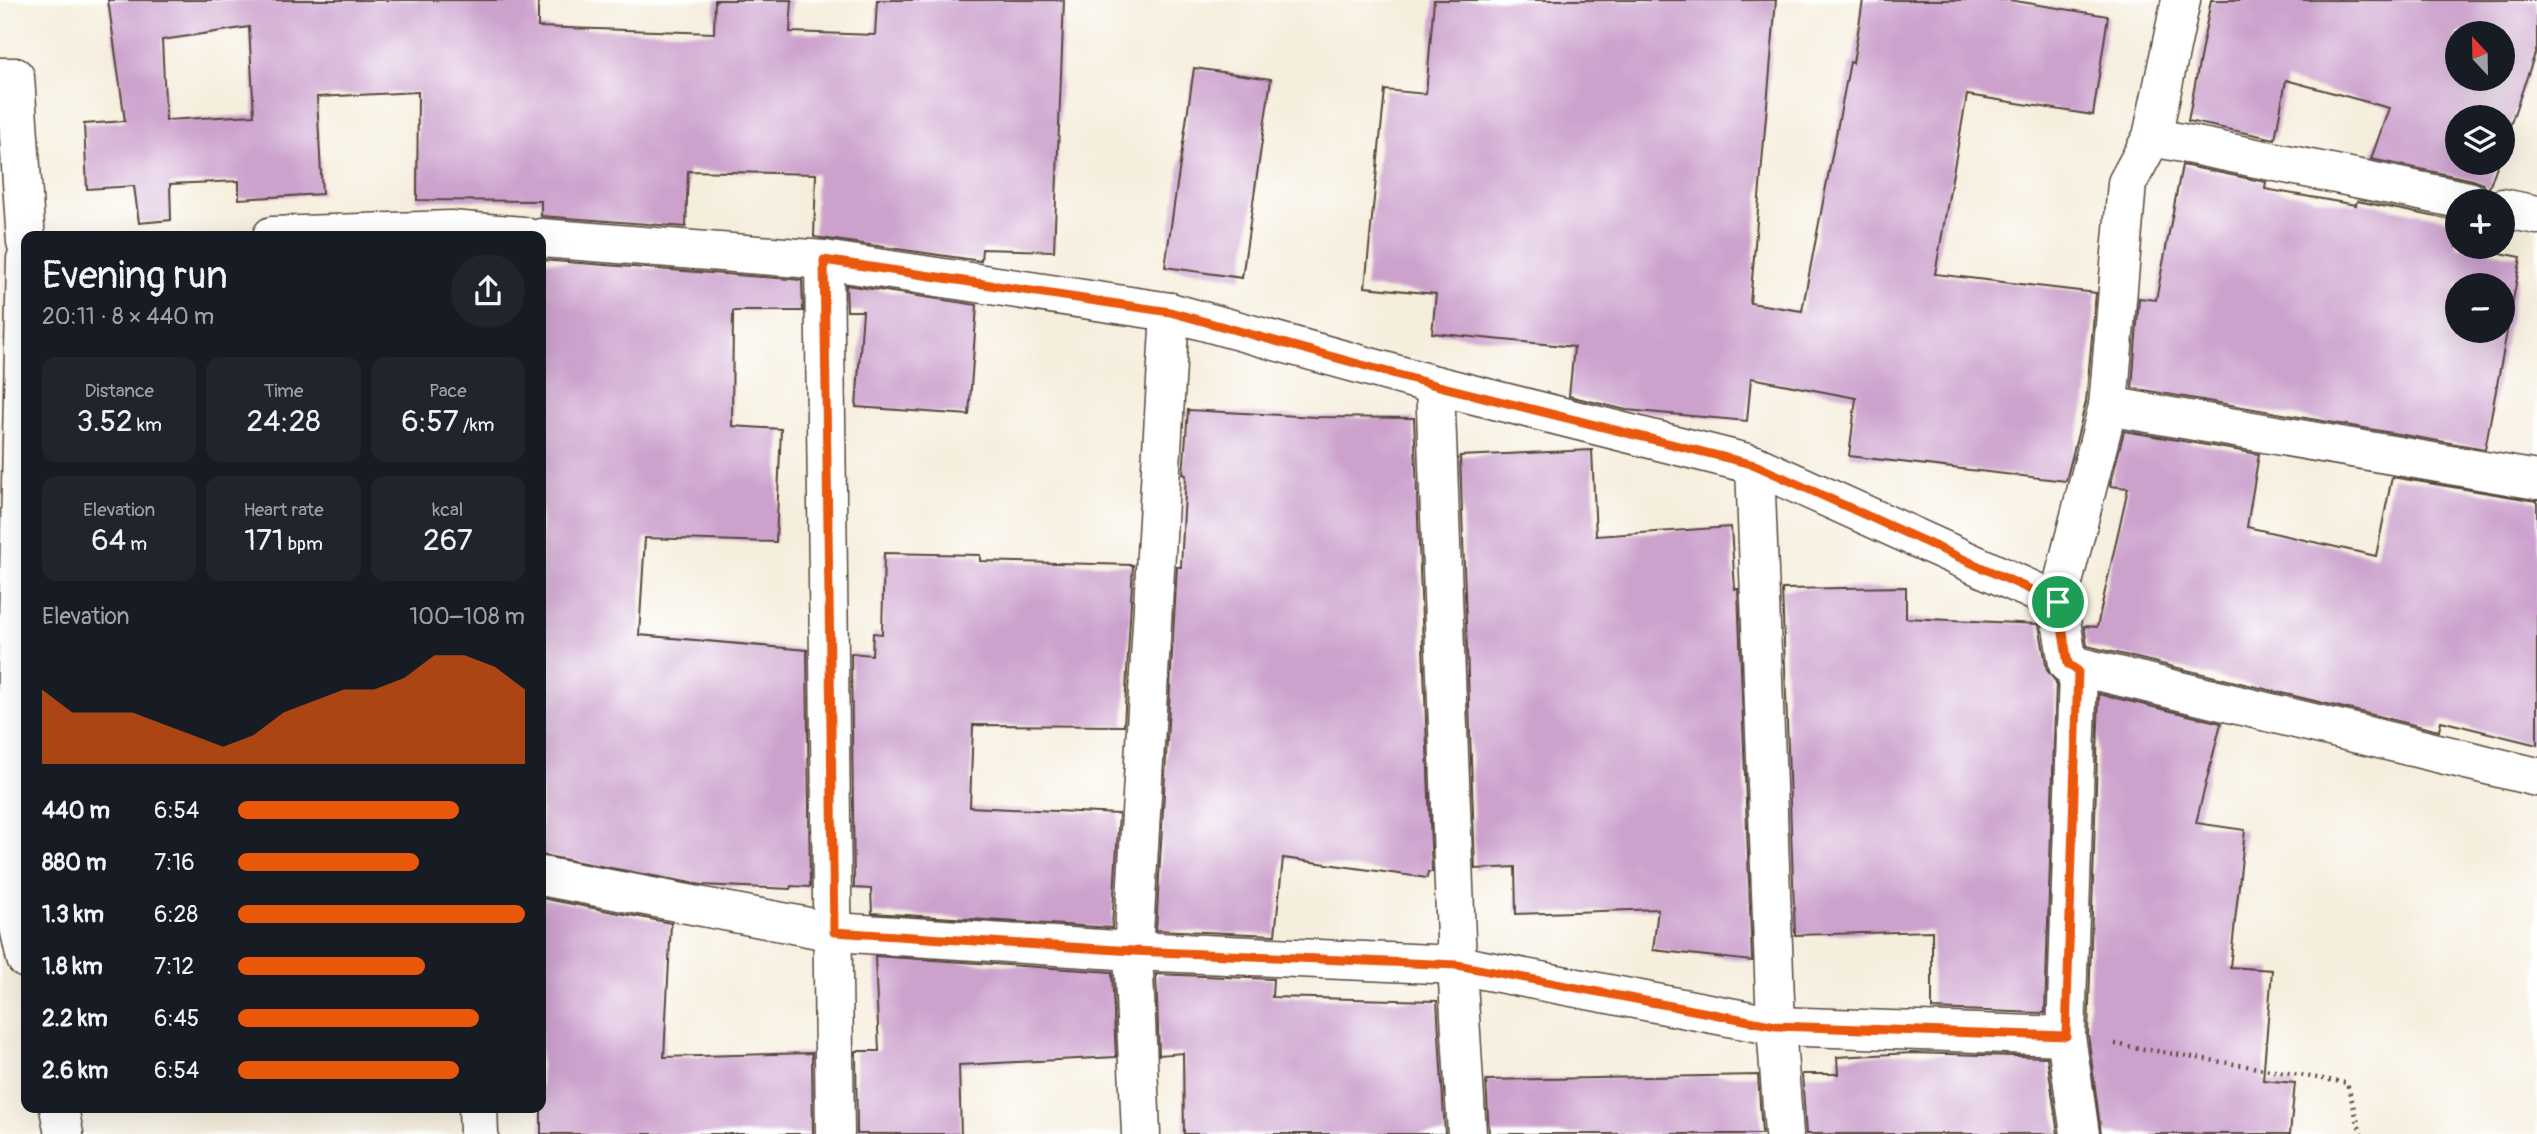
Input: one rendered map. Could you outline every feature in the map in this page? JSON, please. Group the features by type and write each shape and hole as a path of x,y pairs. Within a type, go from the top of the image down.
{"street":[{"path":"2080,1134 2066,1036 2078,671 2068,664 2058,602 2108,406 2127,183 2152,136 2181,0"},
{"path":"0,77 15,77 25,231"},
{"path":"2152,136 2445,196"},
{"path":"2515,211 2537,215"},
{"path":"546,238 824,260 1170,312 1435,385 1755,465 2058,602"},
{"path":"824,260 835,1134"},
{"path":"21,282 13,319 12,895 15,922 21,942"},
{"path":"1141,1134 1133,951 1170,312"},
{"path":"1435,385 1457,965 1467,1134"},
{"path":"2108,406 2537,480"},
{"path":"1755,465 1776,1026 1784,1134"},
{"path":"2068,664 2537,777"},
{"path":"546,877 834,932 1133,951 1457,965 1776,1026 2066,1036"},
{"path":"60,1113 64,1134"},
{"path":"478,1113 480,1134"}],"path":[{"path":"2066,1036 2347,1083 2361,1134"}],"building":[{"path":"108,0 538,0 538,27 714,33 715,0 792,0 790,32 875,35 877,0 1064,0 1054,251 982,249 981,261 814,237 816,174 688,171 686,227 541,216 541,201 417,200 418,92 317,97 322,194 239,199 239,181 170,184 171,220 139,223 134,186 87,189 84,124 125,121","holes":["249,27 254,115 166,120 162,40"]},
{"path":"1434,0 1776,0 1750,303 1802,311 1850,62 1853,63 1863,0 2009,0 2108,16 2093,115 1967,95 1935,274 2096,293 2086,402 2066,481 1849,456 1856,398 1751,378 1747,421 1626,410 1569,396 1574,347 1432,333 1436,294 1365,287 1385,90 1426,94"},
{"path":"2211,0 2537,0 2537,48 2515,111 2515,105 2445,105 2445,174 2371,159 2389,108 2286,80 2275,139 2188,121"},
{"path":"1194,68 1271,79 1242,278 1165,267"},
{"path":"2182,165 2266,182 2265,189 2356,205 2357,201 2445,219 2445,259 2521,257 2515,289 2515,273 2445,273 2445,343 2505,343 2485,449 2132,388 2139,298 2156,300"},
{"path":"2449,175 2494,175 2489,189 2473,180"},
{"path":"546,260 802,280 803,311 733,311 732,426 781,429 776,542 645,538 639,635 807,650 810,887 791,886 790,889 702,885 546,856"},
{"path":"846,285 977,305 969,415 856,407 863,311 847,311"},
{"path":"1188,410 1315,417 1414,418 1432,872 1428,872 1427,878 1283,858 1275,935 1156,930 1177,567 1181,567 1186,475 1183,474"},
{"path":"2124,431 2259,454 2247,527 2376,556 2392,477 2537,501 2537,745 2441,721 2439,731 2087,646 2084,626 2097,627 2128,488 2110,486"},
{"path":"1592,450 1596,536 1731,527 1735,589 1738,589 1752,961 1653,950 1658,909 1516,914 1515,867 1475,869 1460,456"},
{"path":"884,553 980,555 980,561 1133,565 1124,726 973,725 970,807 1119,814 1112,928 872,913 871,889 854,888 851,653 872,655 873,633 882,634"},
{"path":"1906,587 1906,618 2039,624 2047,670 2056,682 2045,1013 1932,1009 1932,931 1795,935 1782,589"},
{"path":"2099,694 2221,723 2196,823 2245,830 2230,967 2272,970 2263,1080 2295,1083 2290,1134 2101,1134 2088,1035"},
{"path":"546,899 671,923 664,1057 812,1053 813,1134 541,1134 541,1113 546,1113"},
{"path":"875,956 1112,972 1116,1057 959,1065 961,1134 857,1134 856,1051 879,1051"},
{"path":"1156,974 1273,979 1272,997 1437,1001 1445,1134 1184,1134 1183,1053 1159,1055"},
{"path":"1912,1053 2047,1057 2058,1134 1806,1134 1802,1074 1838,1074 1837,1057"},
{"path":"1758,1075 1762,1134 1489,1134 1486,1080"}],"route":[{"path":"824,260 1170,312 1435,385 1755,465 2058,602 2068,664 2078,671 2066,1036 1776,1026 1457,965 1133,951 834,932 824,260"}]}
